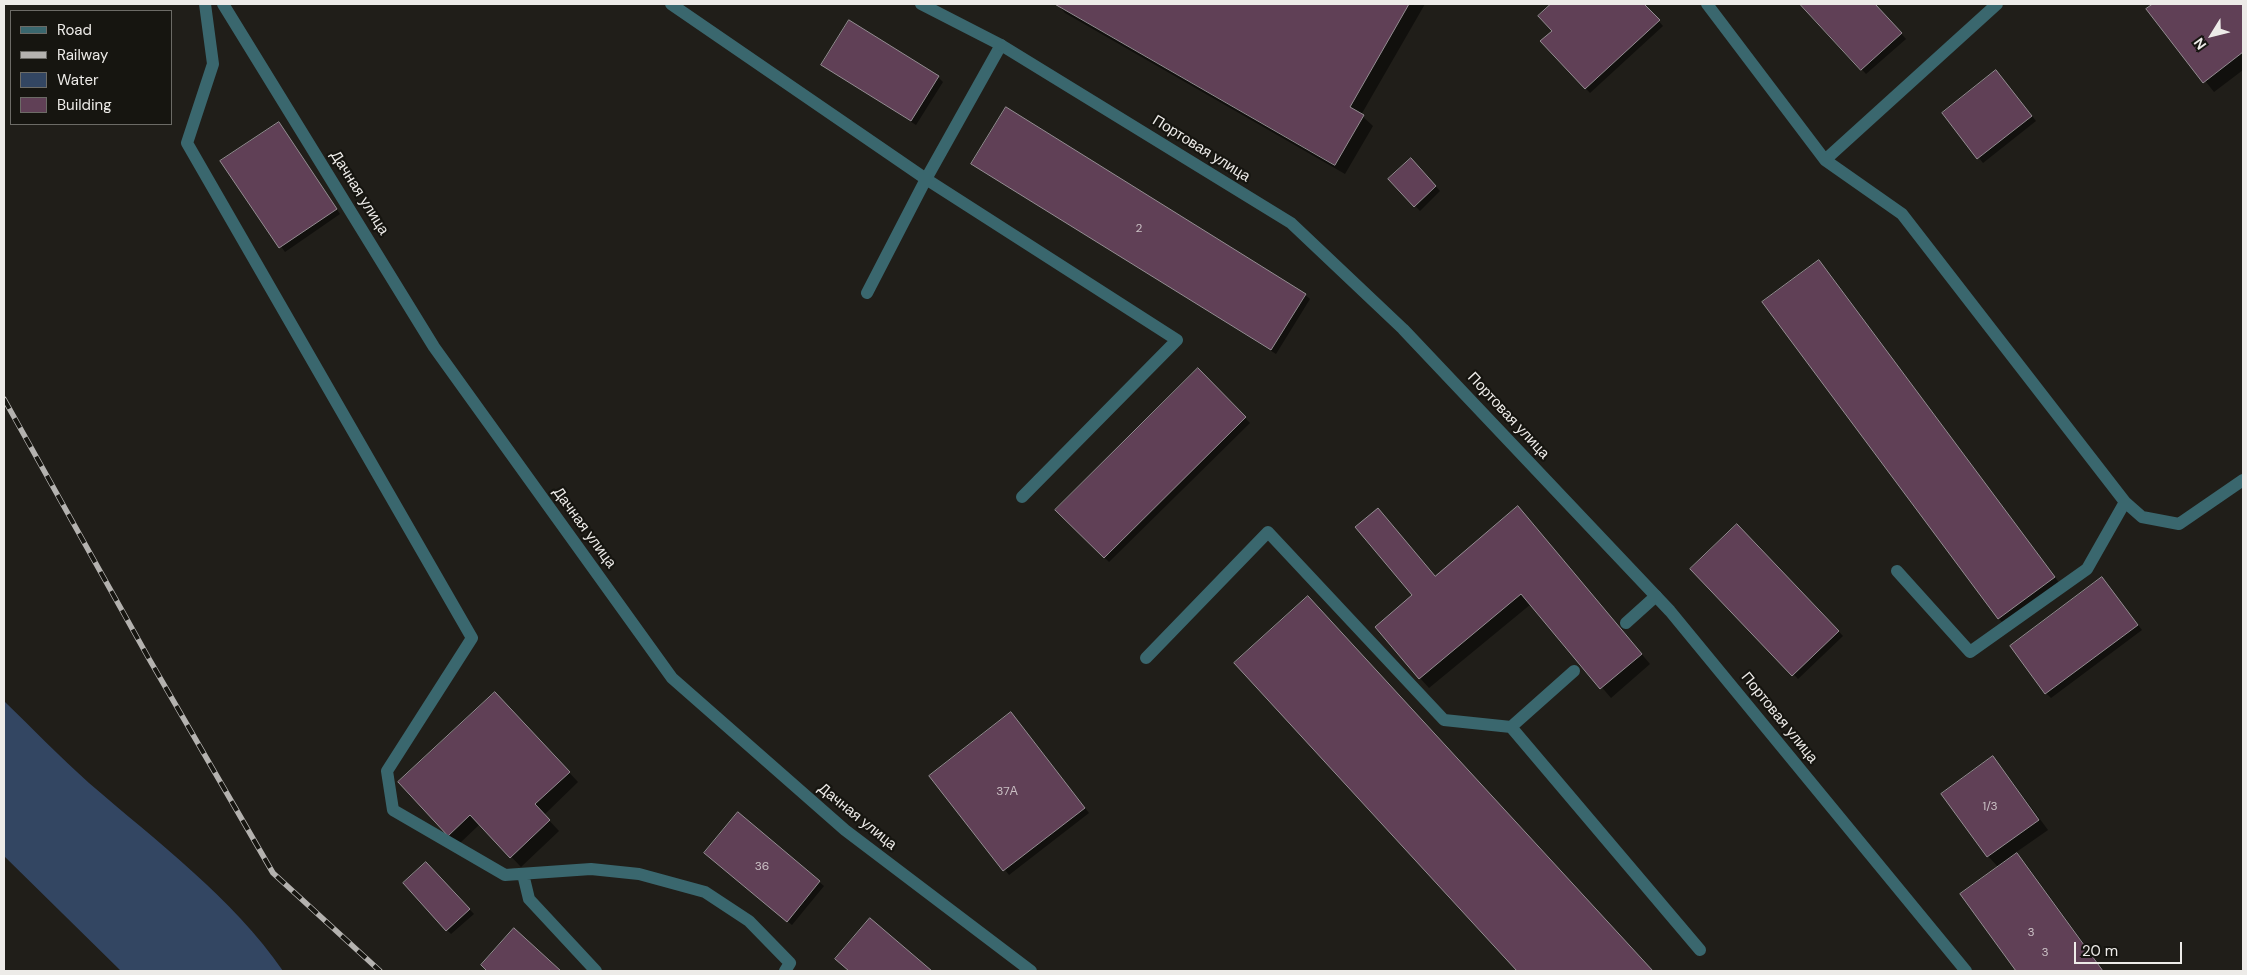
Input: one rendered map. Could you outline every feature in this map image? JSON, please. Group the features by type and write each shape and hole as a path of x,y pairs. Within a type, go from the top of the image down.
{"street":[{"path":"205,4 213,64 187,143 472,638 387,771 393,810 505,875 591,870 629,873 704,892 749,921 790,963 785,971"},
{"name":"Дачная улица","path":"223,4 434,347 672,678 845,830 1031,971"},
{"path":"671,4 926,179 1178,340 1022,497"},
{"name":"Портовая улица","path":"921,4 1001,45 1291,223 1402,329 1656,596 1966,971"},
{"path":"1708,4 1824,160 1902,214 2125,502 2142,517 2179,524 2243,480"},
{"path":"1824,160 1997,4"},
{"path":"867,293 926,179 1001,45"},
{"path":"1898,570 1970,652 2087,569 2125,502"},
{"path":"1146,658 1268,532 1444,720 1511,727 1700,950"},
{"path":"1626,623 1656,596"},
{"path":"1511,727 1574,671"},
{"path":"523,874 529,899 596,971"}],"water":[{"path":"4,701 89,783 167,849 217,895 263,944 283,971 121,971 4,856"}],"building":[{"path":"1055,4 1409,4 1350,107 1364,115 1335,165"},
{"path":"1551,4 1644,4 1660,20 1585,89 1540,41 1552,31 1538,16"},
{"path":"1800,4 1875,4 1902,33 1861,70"},
{"path":"2153,4 2243,4 2243,52 2203,83 2146,9"},
{"path":"849,20 939,76 911,121 821,65"},
{"path":"1996,70 2032,116 1977,159 1942,113"},
{"path":"1006,107 1306,294 1271,350 971,164"},
{"path":"279,122 337,209 279,248 220,161"},
{"path":"1411,158 1436,186 1414,207 1388,179"},
{"path":"1819,260 2055,577 1998,619 1762,302"},
{"path":"1198,368 1246,417 1104,558 1055,510"},
{"path":"1518,506 1642,654 1600,689 1521,594 1419,679 1375,627 1412,595 1355,527 1378,508 1435,576"},
{"path":"1737,524 1839,631 1792,676 1690,569"},
{"path":"2102,577 2138,625 2045,694 2010,646"},
{"path":"1308,596 1653,971 1517,971 1234,663"},
{"path":"495,692 570,772 535,804 550,820 510,858 470,815 448,836 398,782"},
{"path":"1011,712 1085,808 1003,871 929,776"},
{"path":"1993,756 2039,820 1987,857 1941,794"},
{"path":"738,812 820,881 787,922 704,853"},
{"path":"2017,853 2103,971 2016,971 1960,894"},
{"path":"426,862 470,909 446,931 403,883"},
{"path":"870,918 932,971 849,971 835,959"},
{"path":"514,928 561,971 487,971 481,965"}],"railway":[{"path":"4,399 148,657 273,873 380,971"}]}
